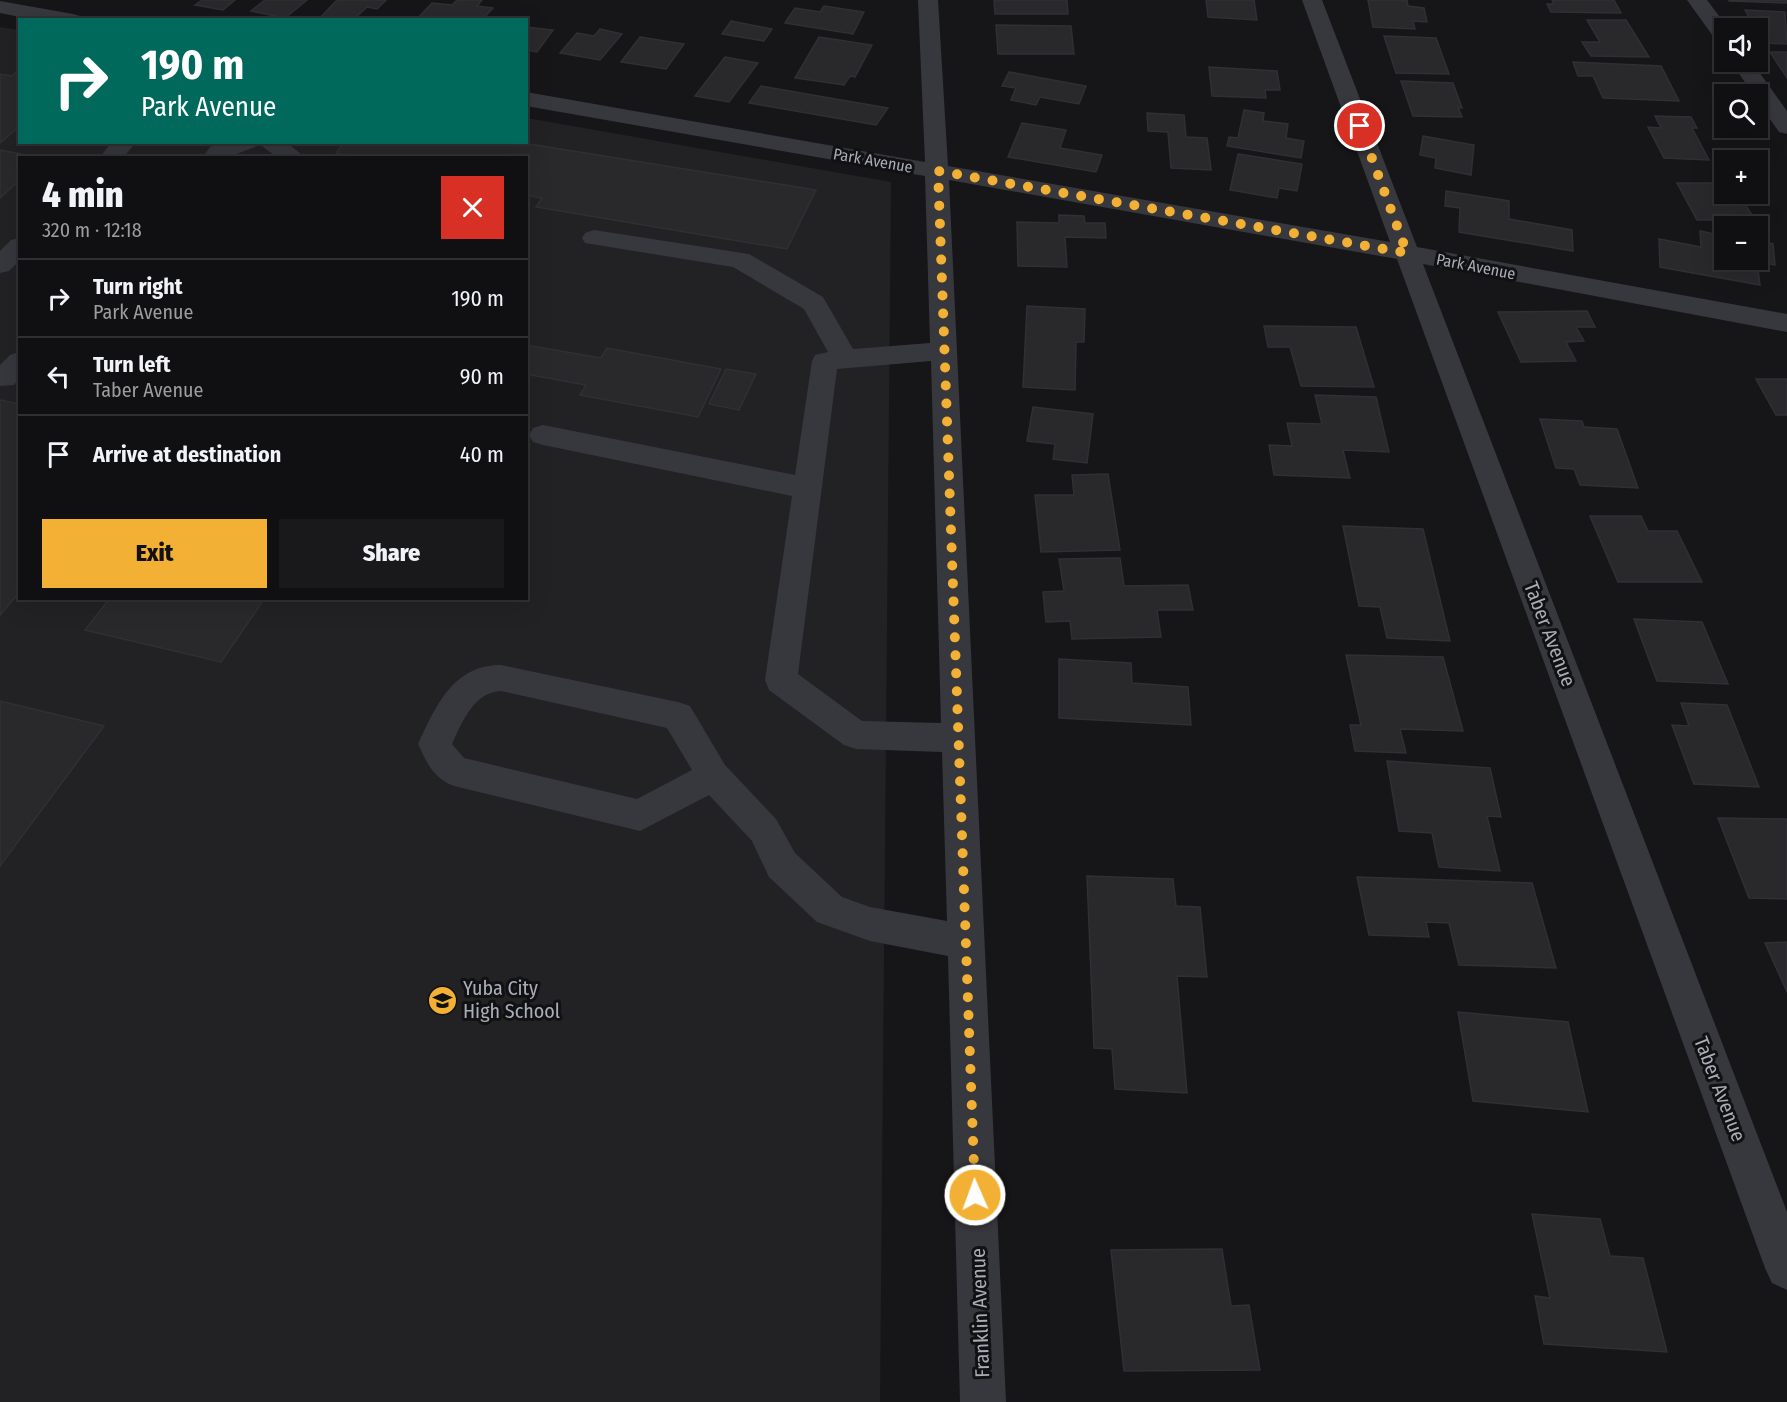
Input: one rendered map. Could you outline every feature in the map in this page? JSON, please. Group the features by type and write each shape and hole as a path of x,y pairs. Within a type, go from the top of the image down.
{"street":[{"name":"Franklin Avenue","path":"928,0 938,171 983,1402"},
{"name":"Taber Avenue","path":"1312,0 1787,1268"},
{"path":"1697,0 1714,24"},
{"path":"0,7 62,18"},
{"path":"1748,72 1787,127"},
{"name":"Park Avenue","path":"528,99 1407,253 1787,323"},
{"path":"112,156 123,144"},
{"path":"215,156 218,152 241,144"},
{"path":"272,144 292,156"},
{"path":"594,238 740,260 814,303 845,359"},
{"path":"0,265 18,248"},
{"path":"944,351 825,361 781,680 856,735 958,738"},
{"path":"543,435 742,477 808,488"},
{"path":"713,776 640,815 454,771 444,762 435,744 449,713 465,694 482,680 501,678 678,716 713,776 764,830 782,866 830,910 870,924 966,942"}],"shaded area":[{"name":"Yuba City High School","path":"0,27 18,30 18,144 528,144 528,118 891,182 880,1402 0,1402"}],"building":[{"path":"202,0 235,0 223,10 195,5"},
{"path":"265,0 307,0 285,18 251,11"},
{"path":"337,0 386,0 377,9 367,7 355,18 320,18"},
{"path":"457,0 482,0 477,6 493,8 484,18 418,18 432,3 452,5"},
{"path":"994,0 1067,0 1068,14 995,14"},
{"path":"1206,0 1254,0 1257,20 1208,17"},
{"path":"1368,0 1407,0 1408,6 1424,8 1427,22 1413,21 1415,29 1373,27"},
{"path":"1552,0 1614,0 1621,13 1551,12 1547,4 1554,4"},
{"path":"1787,0 1787,3 1729,1"},
{"path":"824,6 864,12 853,34 785,23 795,8 820,12"},
{"path":"1745,10 1785,12 1787,44 1768,43 1768,18 1749,18"},
{"path":"1587,20 1626,20 1649,57 1591,56 1582,42 1600,42"},
{"path":"731,21 772,29 764,41 722,34"},
{"path":"996,25 1071,26 1074,54 998,54"},
{"path":"528,27 553,30 537,52 528,50"},
{"path":"600,29 622,34 600,60 560,53 577,33 594,36"},
{"path":"1384,36 1436,38 1449,74 1396,73"},
{"path":"640,37 684,44 666,69 621,62"},
{"path":"819,37 872,45 855,77 850,76 844,85 795,78"},
{"path":"1770,52 1787,52 1787,78"},
{"path":"725,57 758,63 729,102 695,96"},
{"path":"1573,62 1661,66 1679,101 1603,98 1593,76 1578,76"},
{"path":"1209,67 1277,71 1280,90 1265,90 1266,98 1212,96"},
{"path":"18,72 18,128 0,143 0,74 12,76"},
{"path":"1009,72 1086,86 1079,104 1040,97 1036,105 1011,100 1016,88 1002,86"},
{"path":"1401,81 1453,83 1462,108 1458,107 1462,117 1413,116"},
{"path":"761,86 888,108 876,125 749,103"},
{"path":"1244,110 1264,113 1263,121 1288,124 1286,138 1304,141 1301,158 1227,146 1229,137 1238,138"},
{"path":"1147,113 1184,115 1186,137 1207,138 1211,170 1171,168 1168,132 1148,131"},
{"path":"1655,116 1691,117 1697,128 1692,128 1709,160 1664,158 1648,127 1661,128"},
{"path":"1022,123 1066,130 1060,148 1102,155 1096,172 1008,157"},
{"path":"1423,136 1474,145 1471,175 1435,168 1436,158 1420,155"},
{"path":"343,144 528,144 816,190 787,249 536,207 542,198 528,195 528,156 353,156 336,153"},
{"path":"0,150 31,156 18,156 18,182 0,198"},
{"path":"1238,154 1302,164 1297,191 1279,188 1277,198 1230,190"},
{"path":"1677,183 1714,183 1714,204 1745,204 1753,216 1714,216 1714,220 1697,220"},
{"path":"1446,191 1509,201 1509,219 1572,230 1573,251 1459,232 1460,208 1445,206"},
{"path":"1059,215 1084,216 1085,223 1105,223 1106,238 1065,237 1067,267 1018,266 1017,222 1059,223"},
{"path":"1700,231 1714,234 1714,270 1758,270 1760,285 1660,267 1659,239 1701,247"},
{"path":"1768,243 1773,244 1775,265 1768,263"},
{"path":"1027,306 1085,309 1084,342 1076,342 1075,390 1023,387"},
{"path":"1587,311 1595,327 1576,327 1584,341 1566,342 1576,361 1521,362 1498,312"},
{"path":"1264,326 1356,327 1374,387 1301,386 1290,347 1268,347"},
{"path":"528,345 601,358 607,348 721,369 698,417 580,395 586,385 528,374"},
{"path":"726,369 756,374 739,410 709,404"},
{"path":"1756,379 1787,379 1787,415 1776,415"},
{"path":"1315,395 1376,397 1389,452 1343,450 1350,478 1274,475 1269,445 1292,446 1287,423 1322,424"},
{"path":"0,400 18,404 18,594 0,615"},
{"path":"1033,407 1093,414 1087,463 1053,459 1055,444 1027,441"},
{"path":"1540,419 1582,421 1584,427 1617,429 1638,488 1580,485 1574,469 1556,468"},
{"path":"1108,474 1120,550 1041,552 1035,495 1074,495 1072,475"},
{"path":"1590,516 1641,516 1648,531 1677,531 1702,582 1618,582"},
{"path":"1343,526 1423,529 1450,641 1387,638 1380,607 1359,606"},
{"path":"1120,558 1124,586 1188,585 1193,610 1157,610 1161,637 1072,639 1070,621 1046,622 1043,592 1064,591 1059,559"},
{"path":"108,600 264,600 221,662 85,630"},
{"path":"1634,619 1702,622 1728,684 1657,681"},
{"path":"1346,655 1443,657 1463,731 1400,729 1406,753 1355,751 1350,725 1361,725"},
{"path":"1059,659 1131,663 1132,683 1188,687 1191,725 1059,718"},
{"path":"0,701 104,726 0,866"},
{"path":"1681,703 1727,705 1759,787 1694,784 1672,725 1689,726"},
{"path":"1387,761 1490,768 1501,817 1487,816 1500,871 1439,867 1432,833 1399,831"},
{"path":"1718,818 1787,819 1787,899 1749,898"},
{"path":"1087,876 1173,879 1176,906 1200,907 1207,977 1177,976 1187,1093 1115,1089 1112,1049 1094,1048"},
{"path":"1357,877 1532,883 1556,968 1459,965 1449,923 1426,922 1429,937 1369,935"},
{"path":"1787,942 1787,992 1765,943"},
{"path":"1458,1012 1568,1022 1588,1112 1473,1101"},
{"path":"1532,1214 1600,1219 1610,1256 1643,1258 1667,1352 1544,1344 1535,1296 1550,1298"},
{"path":"1222,1249 1231,1306 1249,1305 1260,1370 1124,1371 1111,1250"}],"place":[{"name":"Yuba City High School","path":"442,1000"}],"route":[{"path":"975,1195 938,171 1407,253 1360,126"}]}
